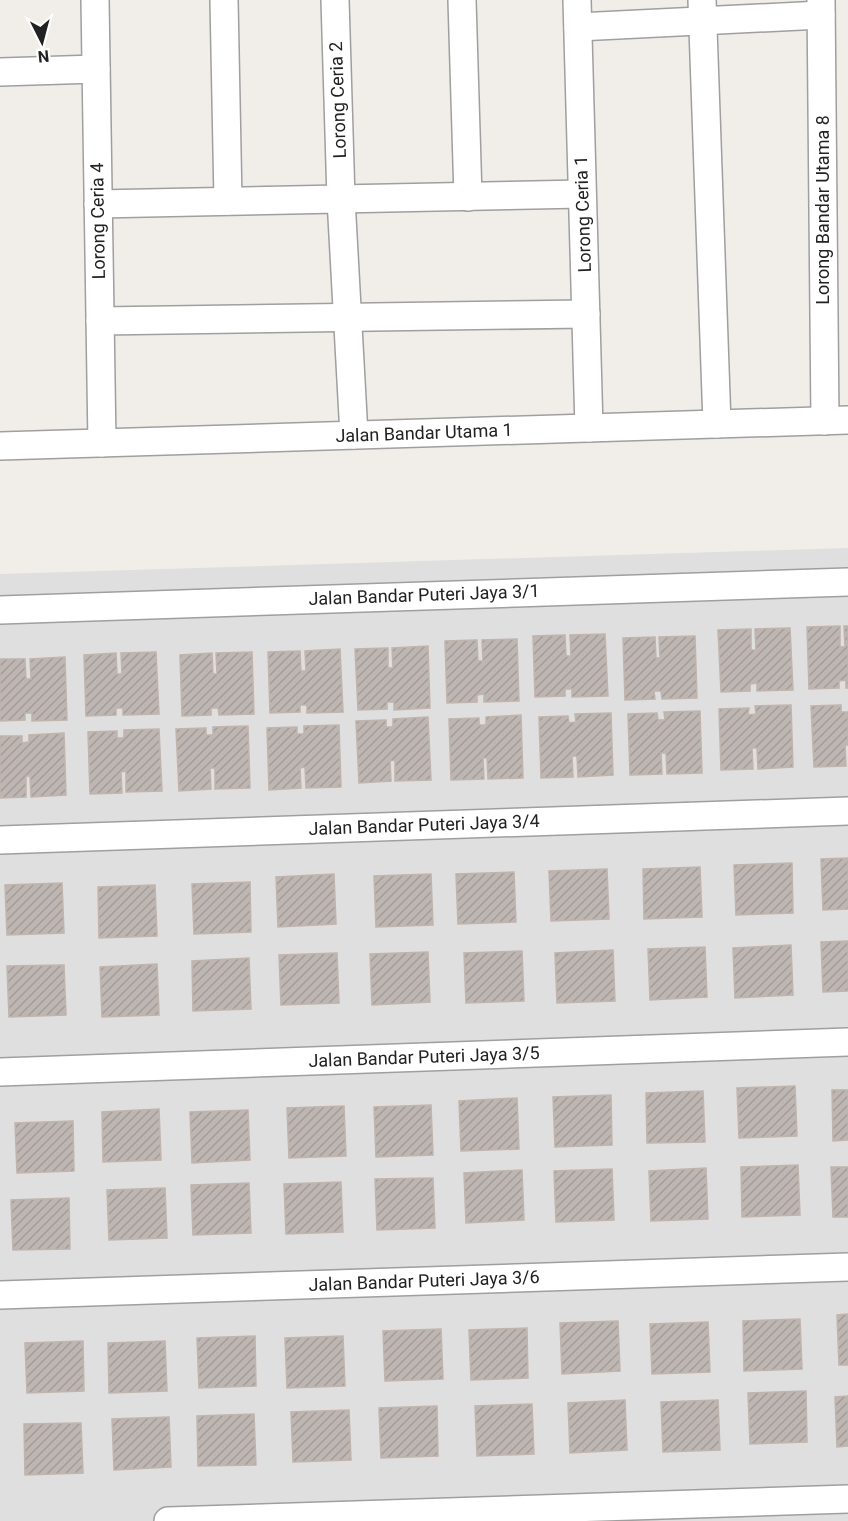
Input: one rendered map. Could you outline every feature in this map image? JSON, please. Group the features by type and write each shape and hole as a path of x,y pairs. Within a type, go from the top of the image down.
{"street":[{"name":"Lorong Ceria 4","path":"95,0 102,443"},
{"path":"224,0 228,201"},
{"name":"Lorong Ceria 2","path":"335,0 341,199 354,435"},
{"path":"462,0 468,197"},
{"name":"Lorong Ceria 1","path":"577,0 589,428"},
{"path":"578,27 702,10 821,8"},
{"name":"Lorong Bandar Utama 8","path":"821,8 836,420"},
{"path":"702,10 717,424"},
{"path":"0,72 96,69"},
{"path":"98,204 582,194"},
{"path":"100,321 586,314"},
{"name":"Jalan Bandar Utama 1","path":"0,446 836,420"},
{"path":"0,431 0,446"},
{"name":"Jalan Bandar Puteri Jaya 3/1","path":"0,610 848,582"},
{"name":"Jalan Bandar Puteri Jaya 3/4","path":"0,840 848,811"},
{"name":"Jalan Bandar Puteri Jaya 3/5","path":"0,1072 848,1042"},
{"name":"Jalan Bandar Puteri Jaya 3/6","path":"0,1294 848,1267"},
{"path":"168,1521 848,1499"}],"shaded area":[{"path":"848,548 848,1521 0,1521 0,574"}],"building":[{"path":"840,626 840,647 845,647 844,626 848,626 848,688 846,688 846,680 839,681 839,688 809,689 807,627"},
{"path":"790,628 793,690 757,691 757,683 750,684 750,691 721,692 718,630 751,629 751,650 756,650 755,629"},
{"path":"605,634 608,696 572,697 572,689 565,689 565,696 535,697 533,636 565,635 566,656 571,656 570,635"},
{"path":"695,636 697,698 662,699 661,691 654,691 655,699 625,700 623,638 655,637 656,658 660,658 659,637"},
{"path":"517,639 519,701 484,702 484,694 477,695 477,702 447,703 445,641 477,640 478,661 483,661 482,640"},
{"path":"428,646 430,708 394,710 394,702 387,702 387,709 358,710 355,649 388,648 388,668 393,668 392,648"},
{"path":"340,649 343,712 307,713 307,705 300,705 300,712 270,713 268,652 300,651 301,671 306,671 305,651"},
{"path":"156,652 159,714 123,715 123,708 116,708 116,715 86,716 84,655 116,653 117,674 122,674 121,653"},
{"path":"252,652 254,714 219,715 218,708 211,708 211,715 182,716 180,655 212,653 213,674 217,674 216,653"},
{"path":"65,657 67,720 32,721 32,713 25,713 25,720 0,721 0,659 25,659 26,679 31,679 30,659"},
{"path":"791,705 793,767 758,769 757,748 752,748 753,769 721,770 719,709 749,708 748,715 756,714 755,706"},
{"path":"841,705 841,712 848,712 846,766 814,767 811,706"},
{"path":"700,711 702,773 667,774 666,753 661,753 662,774 630,775 628,714 657,713 658,720 665,720 664,712"},
{"path":"611,713 613,775 578,777 577,756 572,756 573,777 541,778 539,717 568,716 569,723 576,722 575,714"},
{"path":"521,715 523,778 488,779 487,758 483,758 484,779 451,780 449,719 479,718 479,725 486,725 486,717"},
{"path":"428,717 431,780 395,781 395,760 390,761 391,781 359,783 356,721 386,720 386,727 393,727 393,719"},
{"path":"339,725 341,787 306,788 305,767 300,768 301,788 269,790 267,728 297,727 297,734 304,734 304,726"},
{"path":"248,726 250,788 215,789 215,768 210,768 211,789 179,791 176,729 206,728 206,735 213,735 213,727"},
{"path":"159,729 162,791 126,792 126,771 121,772 122,793 90,794 88,732 117,731 117,738 124,738 124,730"},
{"path":"64,733 66,795 31,797 30,776 26,776 26,797 0,798 0,736 22,736 22,743 29,742 29,735"},
{"path":"848,858 848,909 823,910 821,859"},
{"path":"792,863 793,913 736,915 734,865"},
{"path":"700,867 702,917 644,919 643,869"},
{"path":"607,869 609,919 551,921 549,871"},
{"path":"514,872 516,922 458,924 456,874"},
{"path":"334,874 336,924 278,927 276,877"},
{"path":"431,874 433,925 376,927 374,876"},
{"path":"250,882 251,932 194,934 192,884"},
{"path":"62,883 64,933 7,935 5,885"},
{"path":"155,885 157,936 99,938 98,887"},
{"path":"848,941 848,991 823,992 821,942"},
{"path":"791,945 793,995 735,998 733,948"},
{"path":"705,947 707,997 650,1000 648,949"},
{"path":"613,950 615,1001 557,1003 555,953"},
{"path":"522,951 524,1001 466,1003 464,953"},
{"path":"428,952 430,1002 372,1005 370,954"},
{"path":"337,953 339,1003 281,1005 279,955"},
{"path":"249,958 251,1009 193,1011 192,961"},
{"path":"157,964 159,1015 102,1017 100,967"},
{"path":"64,965 66,1015 9,1017 7,966"},
{"path":"795,1086 797,1136 739,1138 737,1088"},
{"path":"832,1090 848,1090 848,1140 833,1141"},
{"path":"703,1091 705,1142 647,1143 646,1093"},
{"path":"611,1095 612,1145 555,1147 553,1097"},
{"path":"517,1098 519,1149 461,1151 459,1101"},
{"path":"431,1105 433,1155 376,1157 374,1107"},
{"path":"344,1106 346,1156 289,1158 287,1108"},
{"path":"159,1109 161,1160 103,1162 102,1112"},
{"path":"248,1110 250,1160 192,1163 190,1112"},
{"path":"73,1121 74,1171 17,1173 15,1123"},
{"path":"798,1165 800,1215 742,1217 741,1167"},
{"path":"831,1167 848,1167 848,1217 833,1217"},
{"path":"706,1168 708,1219 651,1221 649,1171"},
{"path":"612,1169 614,1220 556,1222 554,1171"},
{"path":"522,1170 524,1220 466,1223 464,1173"},
{"path":"433,1178 435,1228 377,1230 375,1179"},
{"path":"341,1182 343,1232 286,1234 284,1184"},
{"path":"249,1183 251,1233 193,1235 191,1185"},
{"path":"165,1188 167,1238 109,1240 107,1190"},
{"path":"69,1198 70,1249 13,1250 11,1200"},
{"path":"848,1314 848,1365 839,1365 837,1315"},
{"path":"800,1319 802,1369 744,1371 743,1321"},
{"path":"618,1321 620,1371 562,1374 560,1323"},
{"path":"708,1322 710,1372 652,1374 650,1324"},
{"path":"527,1328 528,1378 471,1380 469,1330"},
{"path":"441,1329 443,1379 385,1381 383,1331"},
{"path":"255,1336 256,1386 199,1388 197,1338"},
{"path":"343,1336 345,1386 287,1388 285,1338"},
{"path":"83,1341 84,1391 27,1393 25,1343"},
{"path":"165,1341 167,1391 109,1393 108,1343"},
{"path":"806,1391 807,1442 750,1444 748,1393"},
{"path":"848,1396 848,1446 837,1447 835,1397"},
{"path":"625,1400 627,1450 570,1453 568,1403"},
{"path":"718,1400 720,1450 663,1452 661,1402"},
{"path":"532,1404 534,1454 477,1456 475,1406"},
{"path":"437,1406 438,1456 381,1458 379,1408"},
{"path":"349,1410 351,1460 293,1462 291,1412"},
{"path":"254,1414 256,1465 198,1466 197,1416"},
{"path":"169,1417 171,1467 114,1470 112,1419"},
{"path":"81,1423 83,1473 25,1475 24,1424"}]}
